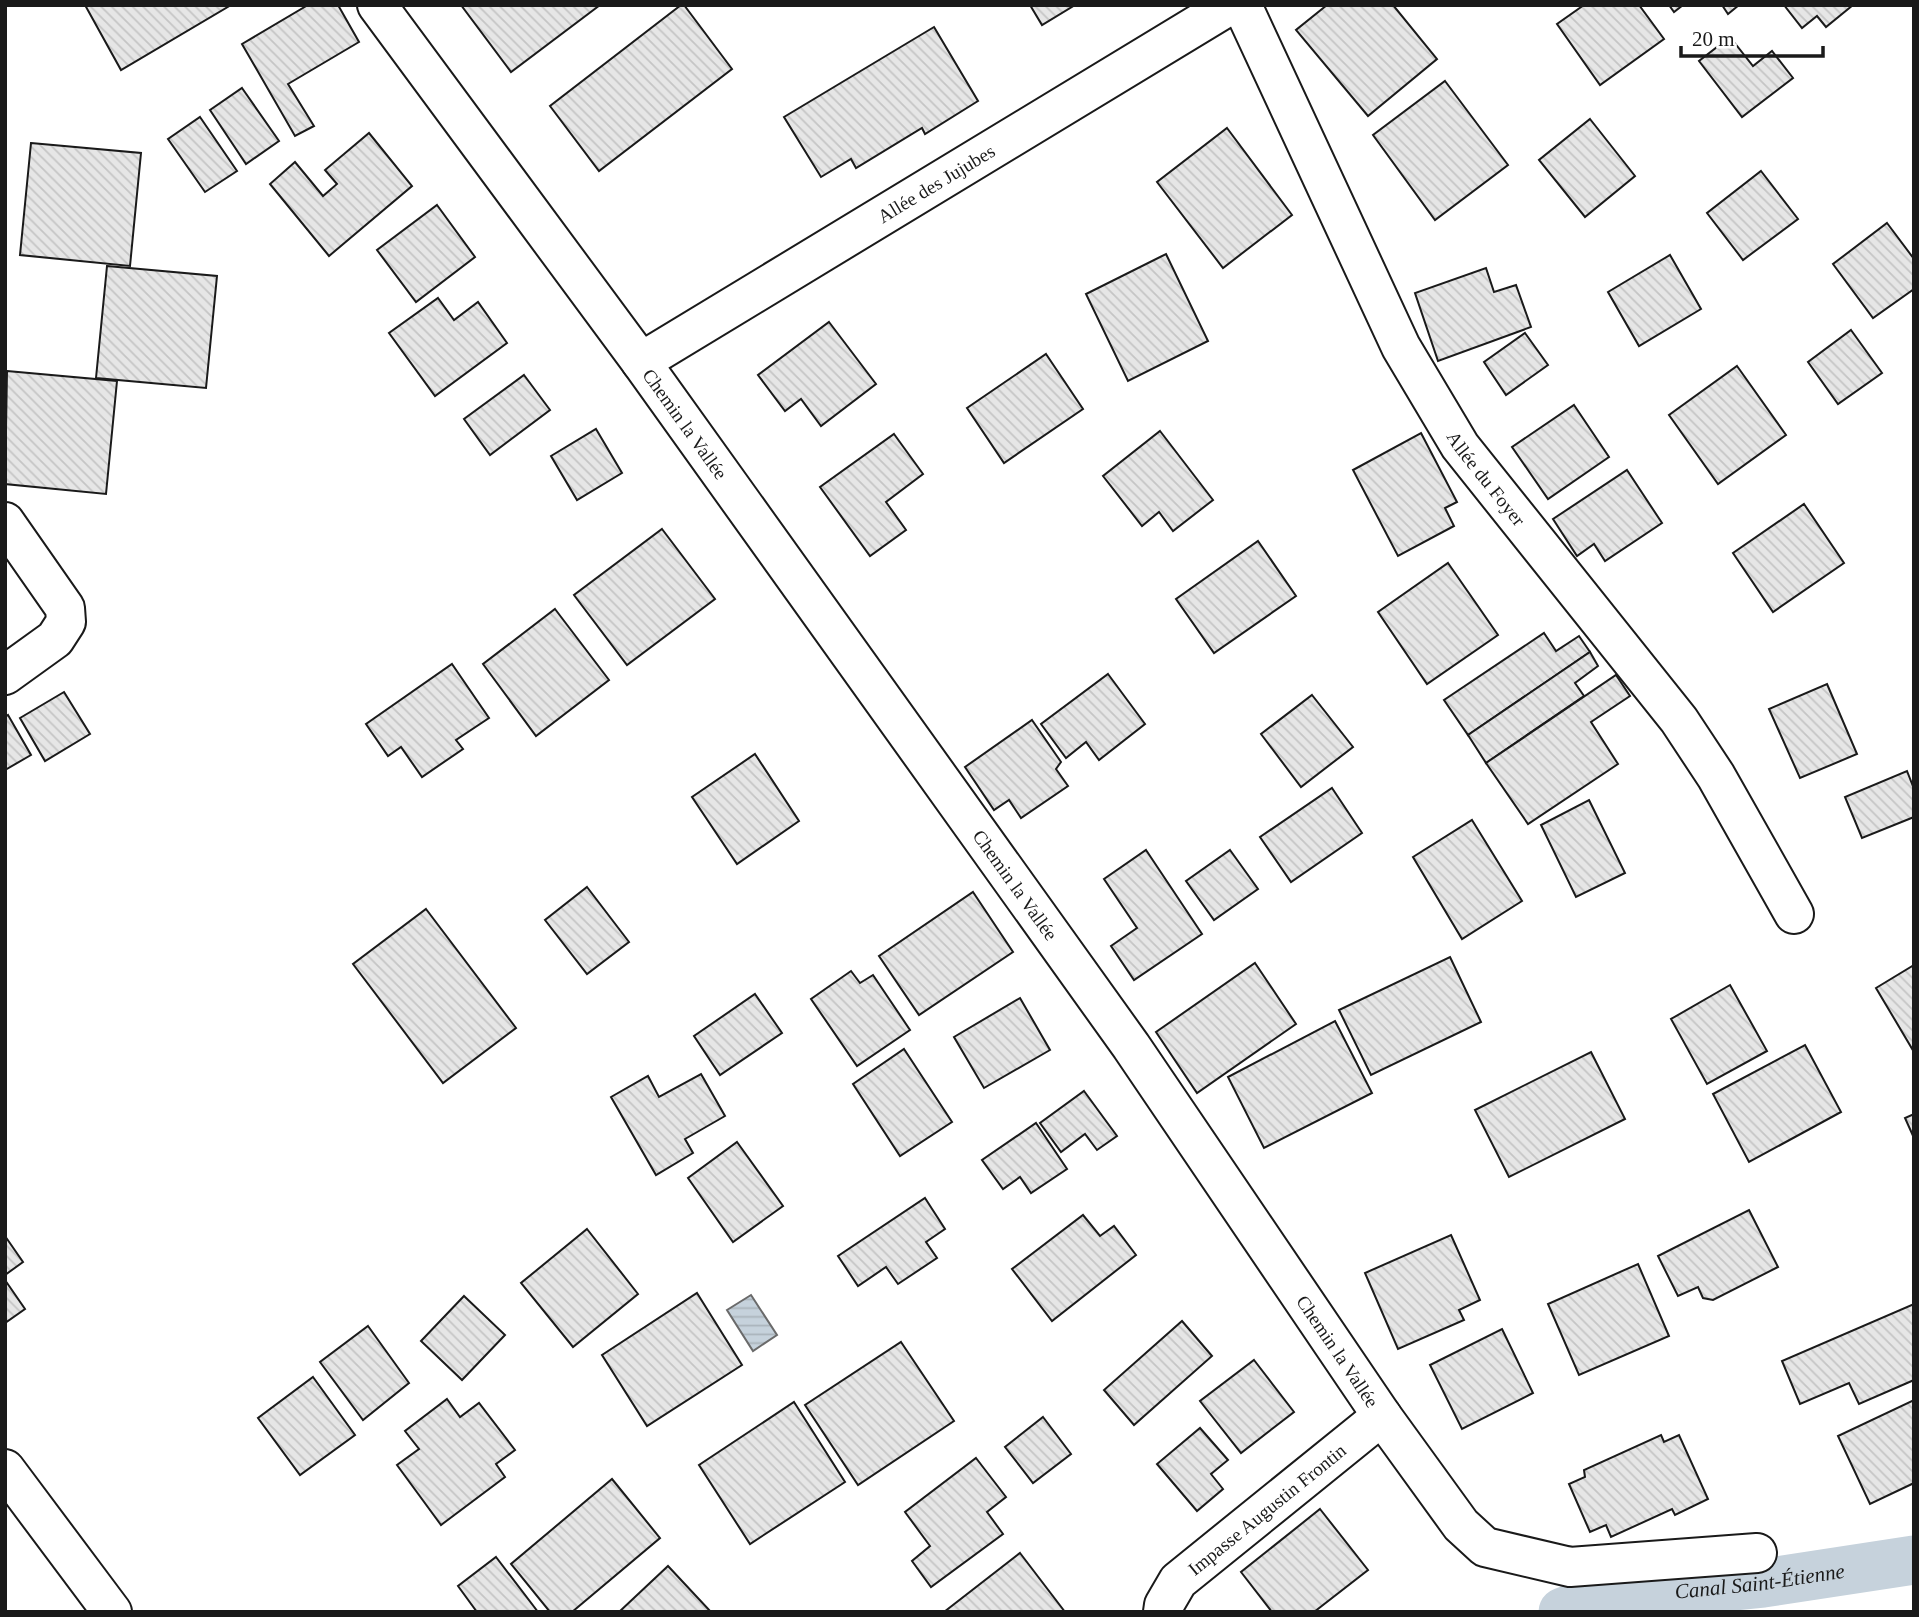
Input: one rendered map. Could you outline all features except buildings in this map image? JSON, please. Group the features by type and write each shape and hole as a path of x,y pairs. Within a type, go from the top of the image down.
{"street":[{"name":"Chemin la Vallée","path":"377,5 640,362 1131,1046 1382,1416 1461,1525 1485,1547 1570,1567 1757,1553"},
{"name":"Allée des Jujubes","path":"640,362 1230,5"},
{"name":"Allée du Foyer","path":"1242,5 1401,347 1434,405 1460,446 1679,720 1716,776 1794,914"},
{"path":"5,522 65,608 66,622 55,639 5,675"},
{"name":"Impasse Augustin Frontin","path":"1163,1612 1164,1605 1178,1581 1382,1416"},
{"path":"5,1469 112,1612"}],"shaded area":[{"path":"751,1295 777,1335 753,1351 727,1310"}],"waterway":[{"name":"Canal Saint-Étienne","path":"1563,1612 1595,1600 1763,1583 1914,1560"}]}
